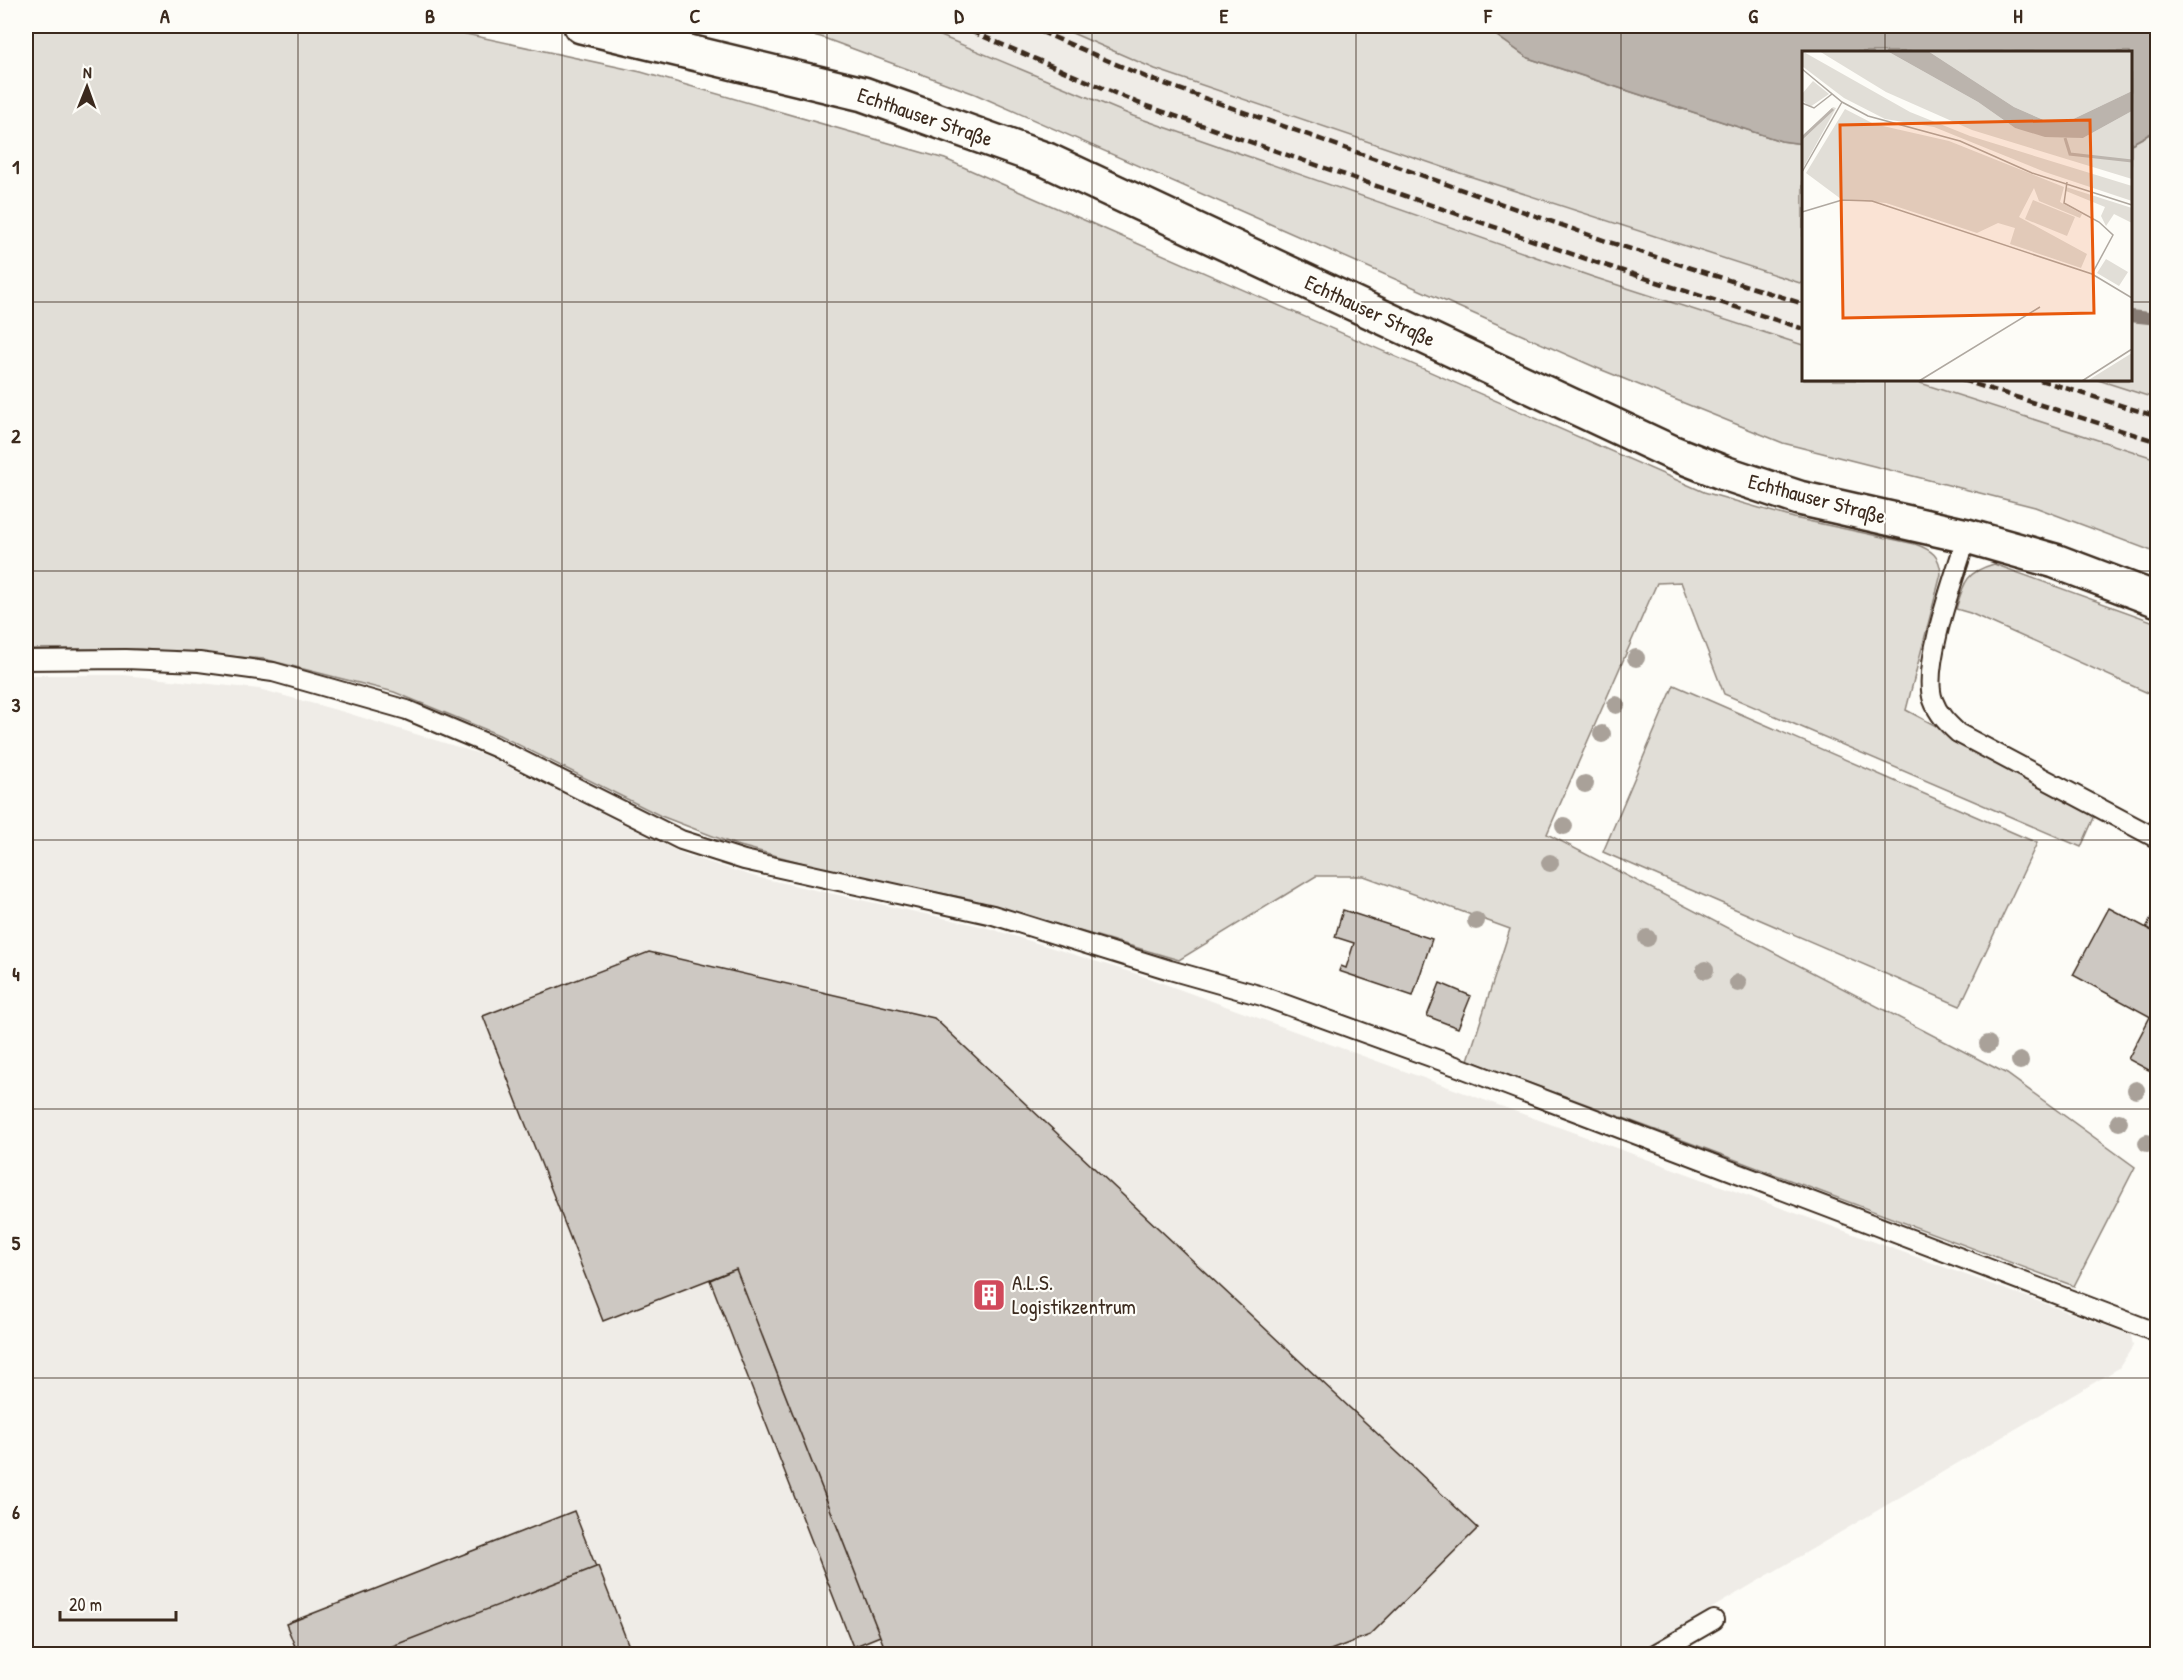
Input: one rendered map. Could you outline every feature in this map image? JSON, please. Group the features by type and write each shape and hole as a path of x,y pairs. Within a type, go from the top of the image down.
{"main road":[{"name":"Echthauser Straße","path":"581,26 863,94 1047,160 1671,452 1799,498 1967,536 2055,561 2157,600"}],"lane":[{"path":"1967,536 1939,626 1933,656 1932,697 1940,716 1958,733 2157,839"},
{"path":"26,660 188,662 252,669 273,672 407,710 495,747 596,795 681,840 744,860 993,915 1159,967 1262,996 1464,1069 2157,1333"},
{"path":"1655,1654 1714,1620"}],"shaded area":[{"path":"26,26 429,26 641,72 945,159 1704,492 1794,518 1915,544 1926,549 1937,558 1941,574 1906,710 2097,811 2081,847 1724,694 1681,582 1657,583 1547,834 2007,1074 2135,1167 2074,1286 1468,1060 1510,929 1364,876 1316,876 1179,960 970,899 837,872 736,845 661,816 499,735 394,692 264,659 141,649 26,649"},
{"path":"779,26 917,26 1133,116 1593,277 1802,345 1802,381 1914,381 2157,459 2157,553 2035,507 1783,443 1597,368 975,94 821,37"},
{"path":"917,26 1056,26 1155,69 1460,173 1802,284 1802,345 1593,277 1133,116"},
{"path":"1056,26 1483,26 1528,58 1781,141 1802,144 1802,284 1460,173 1155,69"},
{"path":"1483,26 2157,26 2157,130 2132,143 2132,51 1802,51 1802,144 1781,141 1528,58"},
{"path":"2157,130 2157,399 2101,381 2132,381 2132,143"},
{"path":"1914,381 2101,381 2157,399 2157,459"},
{"path":"1994,564 2157,623 2157,697 1970,613 1956,609 1968,579 1977,571"},
{"path":"26,675 123,675 259,689 344,712 487,756 685,855 756,877 985,927 1140,975 2131,1335 2133,1346 2119,1368 1634,1654 26,1654"},
{"path":"1674,685 2037,843 1960,1006 1603,852"}],"building":[{"path":"2158,906 2158,934 2146,928"},
{"path":"2109,908 2158,934 2158,1021 2073,975"},
{"path":"1343,910 1432,939 1413,996 1339,971 1341,966 1346,968 1354,943 1335,937"},
{"name":"A.L.S. Logistikzentrum","path":"649,952 934,1018 1478,1528 1370,1635 1320,1654 887,1654 736,1269 603,1321 483,1016"},
{"path":"1440,983 1471,996 1458,1028 1427,1016"},
{"path":"2150,1017 2158,1021 2158,1075 2128,1059"},
{"path":"736,1269 880,1636 853,1647 710,1280"},
{"path":"574,1511 596,1567 372,1654 298,1654 286,1624"},
{"path":"598,1566 632,1654 372,1654 596,1567"}],"waterway":[{"path":"2132,316 2158,319"}],"railway":[{"path":"959,26 1138,103 1598,263 1802,328"},
{"path":"1028,26 1148,78 1609,242 1802,303"},
{"path":"1965,381 2158,442"},
{"path":"2043,381 2158,417"}],"place":[{"name":"A.L.S. Logistikzentrum","path":"989,1295"}]}
